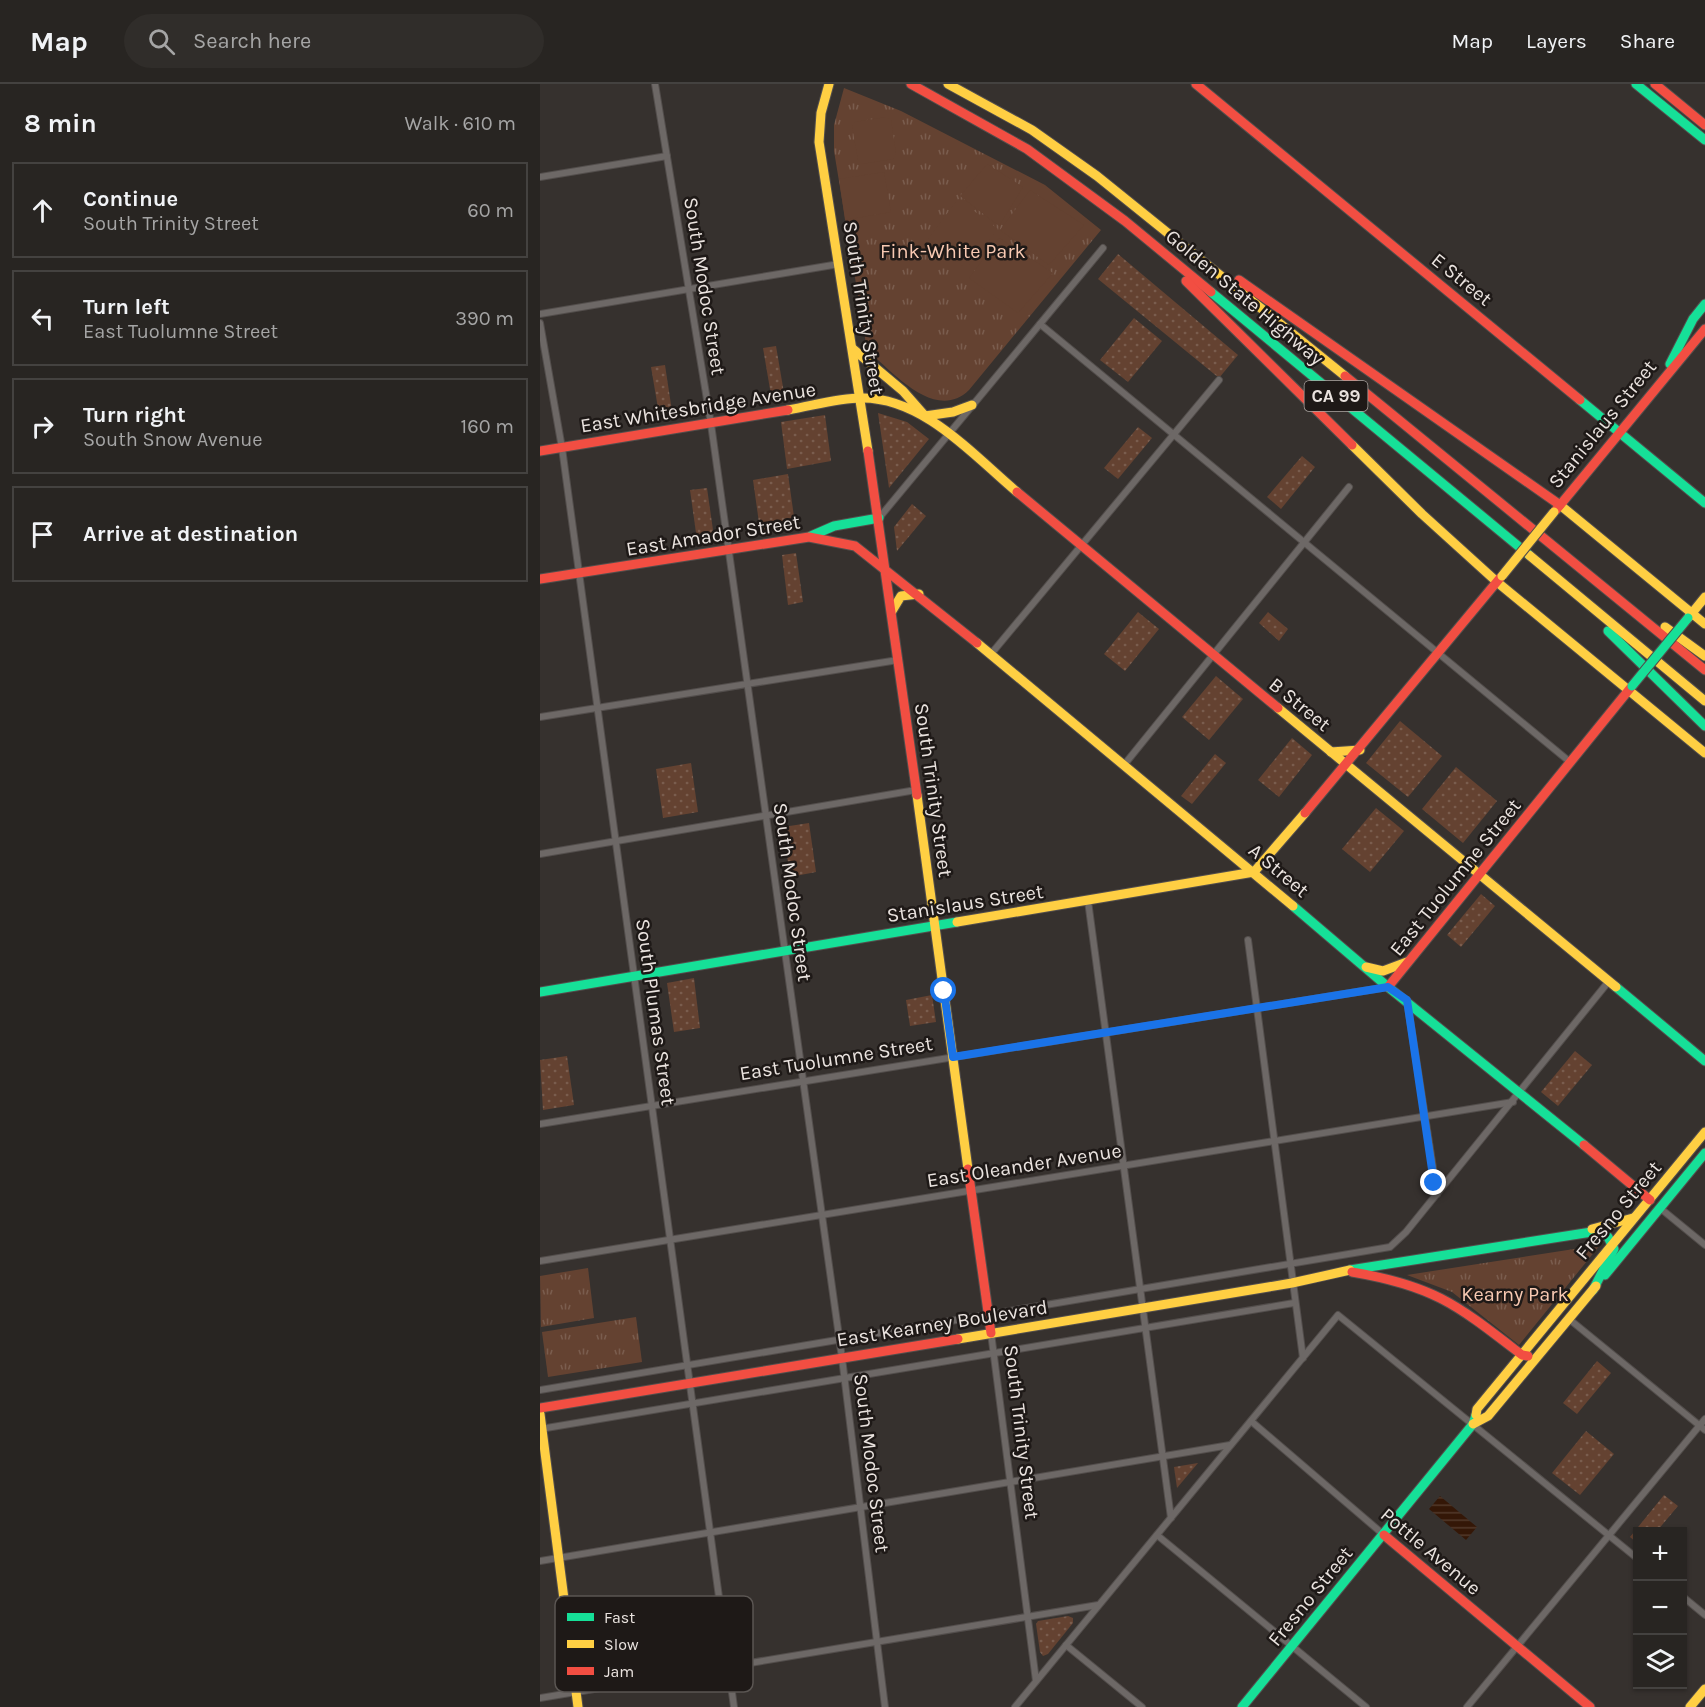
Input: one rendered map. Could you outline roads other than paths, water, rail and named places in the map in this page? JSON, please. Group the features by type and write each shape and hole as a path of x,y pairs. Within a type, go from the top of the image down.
{"main road":[{"name":"South Trinity Street","path":"828,84 821,113 819,142 879,518 992,1333"},
{"name":"Golden State Highway","path":"911,84 1027,149 1125,221 1705,701"},
{"name":"Golden State Highway","path":"948,84 1032,130 1139,209 1705,670"},
{"name":"E Street","path":"1196,84 1705,503"},
{"path":"1636,84 1705,140"},
{"path":"1655,84 1705,125"},
{"path":"1139,209 1557,508 1690,615 1705,624"},
{"path":"1125,221 1414,507 1705,753"},
{"path":"1663,377 1693,319 1705,304"},
{"name":"Stanislaus Street","path":"1347,764 1618,431 1705,329"},
{"path":"853,349 903,391 925,416 954,412 972,405"},
{"name":"East Whitesbridge Avenue","path":"540,451 861,398"},
{"name":"B Street","path":"861,398 886,401 925,416 1705,1061"},
{"path":"809,537 834,526 879,518"},
{"name":"East Amador Street","path":"540,579 809,537 855,546 886,567"},
{"path":"1558,548 1705,656"},
{"name":"A Street","path":"886,567 1254,872 1388,987 1407,1000 1650,1200"},
{"path":"1547,571 1705,726"},
{"path":"892,614 894,604 901,596 919,594"},
{"name":"East Tuolumne Street","path":"1388,987 1705,597"},
{"path":"1331,752 1360,750"},
{"path":"1254,872 1347,764"},
{"name":"Stanislaus Street","path":"540,992 1254,872"},
{"path":"1363,966 1383,971 1412,959"},
{"name":"Fresno Street","path":"1473,1424 1477,1409 1705,1132"},
{"name":"Fresno Street","path":"1242,1707 1473,1424 1488,1416 1705,1153"},
{"path":"1563,1235 1622,1223 1636,1217"},
{"name":"East Kearney Boulevard","path":"540,1408 1292,1283 1361,1268 1563,1235 1598,1232 1613,1244"},
{"path":"1593,1290 1613,1255 1613,1244"},
{"name":"East Kearney Boulevard","path":"1350,1272 1402,1281 1436,1293 1470,1314 1522,1355"},
{"path":"1522,1355 1540,1354"},
{"path":"540,1414 563,1596"},
{"name":"Pottle Avenue","path":"1384,1535 1590,1707"},
{"path":"1690,1707 1705,1689"},
{"path":"576,1693 578,1707"}],"street":[{"name":"South Modoc Street","path":"655,84 711,424 840,1340 885,1707"},
{"path":"540,177 667,156"},
{"path":"879,518 1103,248"},
{"path":"540,314 839,264"},
{"name":"South Plumas Street","path":"540,323 562,448 720,1596"},
{"path":"1040,324 1570,762"},
{"path":"991,654 1219,380"},
{"path":"1124,766 1349,487"},
{"path":"540,717 898,660"},
{"path":"540,854 916,790"},
{"path":"1088,901 1171,1518"},
{"path":"1248,940 1303,1358"},
{"name":"East Kearney Boulevard","path":"540,1389 1384,1249 1396,1243 1406,1232 1520,1094 1609,981"},
{"name":"East Tuolumne Street","path":"540,1124 1388,987"},
{"path":"1407,1000 1437,1194"},
{"name":"East Oleander Avenue","path":"540,1261 1513,1102"},
{"path":"1660,1208 1705,1245"},
{"name":"East Kearney Boulevard","path":"541,1428 1294,1303"},
{"path":"1015,1707 1338,1316 1633,1555"},
{"path":"1569,1319 1702,1428"},
{"name":"South Trinity Street","path":"992,1333 1036,1681"},
{"path":"1467,1707 1609,1535 1702,1428 1705,1419"},
{"name":"Pottle Avenue","path":"1251,1421 1384,1535"},
{"path":"540,1561 1231,1445"},
{"path":"1157,1535 1366,1707"},
{"path":"1687,1599 1705,1615"},
{"path":"753,1663 1098,1605"},
{"path":"1066,1645 1142,1707"},
{"path":"540,1698 582,1692"},
{"name":"South Plumas Street","path":"732,1692 734,1707"}],"park label":[{"name":"Fink-White Park","path":"953,251"},
{"name":"Kearny Park","path":"1515,1294"}]}
